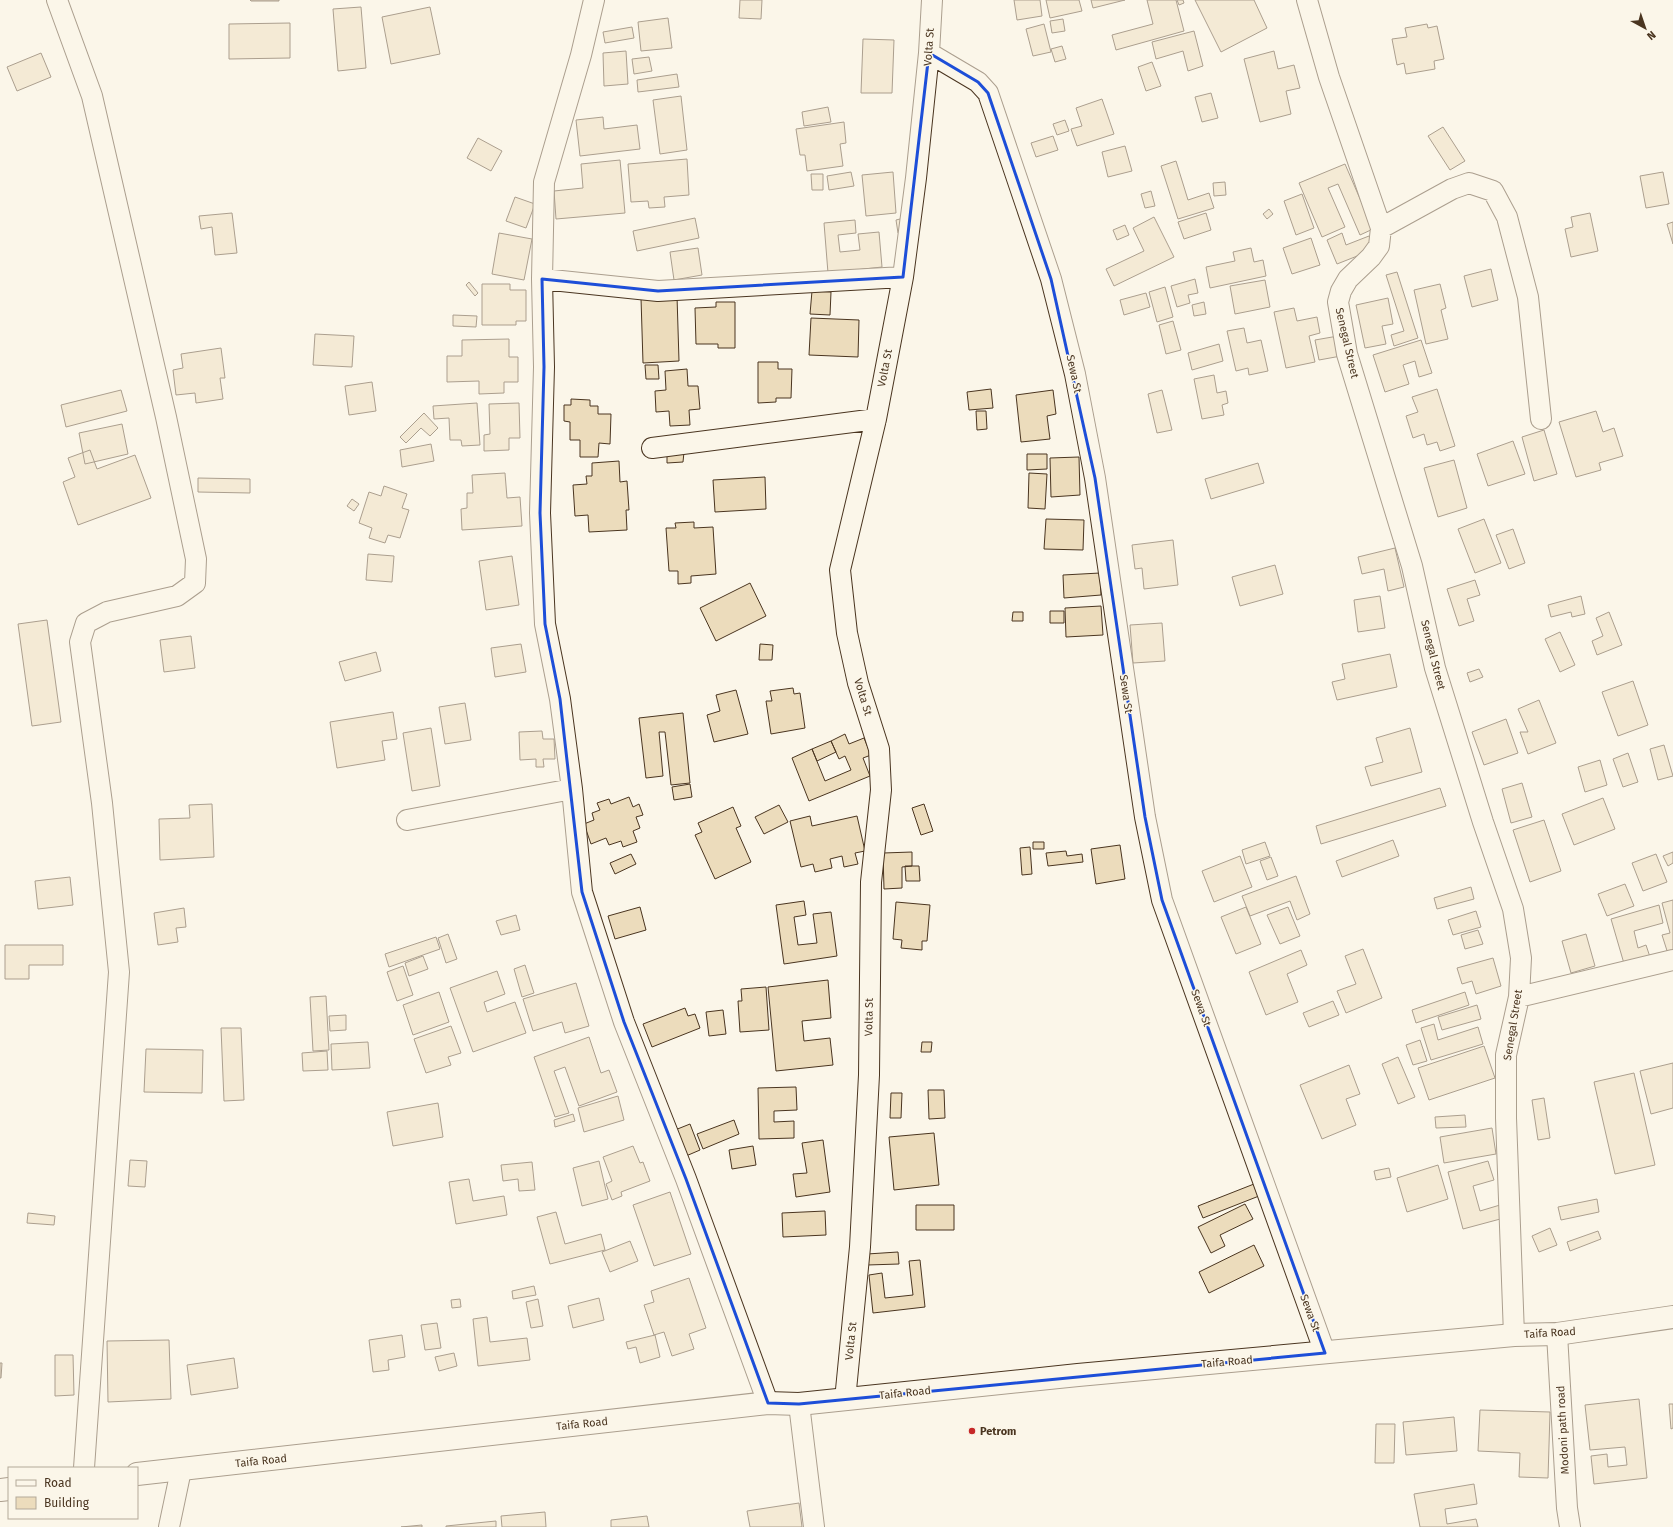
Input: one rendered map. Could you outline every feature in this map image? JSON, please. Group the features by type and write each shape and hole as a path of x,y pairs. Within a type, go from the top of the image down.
{"highway":[{"name":"Taifa Road","path":"138,1474 768,1403 799,1404 845,1400 1078,1375 1514,1335 1557,1334 1673,1317"}],"street":[{"path":"57,0 92,96 166,418 196,560 195,583 177,596 107,612 86,623 80,642 102,803 119,972 84,1467"},
{"path":"594,0 581,55 544,182 542,279 544,367 540,513 545,624 560,699 572,789 582,892 624,1022 686,1179 768,1403"},
{"name":"Volta St","path":"845,1400 860,1247 868,1075 872,882 881,790 879,749 858,683 848,640 840,570 876,419 903,277 916,178 929,53 932,0"},
{"path":"1307,0 1329,77 1381,228 1452,189 1469,183 1493,191 1507,217 1528,297 1541,420"},
{"name":"Sewa St","path":"929,53 978,82 988,93 1051,279 1074,374 1095,478 1145,817 1162,900 1325,1353"},
{"name":"Senegal Street","path":"1381,228 1378,246 1371,257 1348,279 1341,291 1338,302 1347,354 1412,566 1435,668 1483,822 1513,909 1521,958 1519,997 1506,1055 1506,1126 1514,1335"},
{"path":"542,279 658,291 903,277"},
{"path":"652,448 876,419"},
{"path":"407,820 572,789"},
{"path":"1519,997 1673,960"},
{"name":"Modoni path road","path":"1557,1334 1567,1508 1570,1527"},
{"path":"799,1404 814,1527"},
{"path":"170,1527 181,1470"}],"highlighted area":[{"path":"929,53 978,82 988,93 1051,279 1095,478 1145,817 1162,900 1325,1353 799,1404 768,1403 686,1179 624,1022 582,892 560,699 545,624 540,513 544,367 542,279 658,291 903,277"}],"building":[{"path":"250,0 279,0 279,1 251,1"},
{"path":"740,0 762,0 761,19 739,18"},
{"path":"1014,0 1040,0 1042,16 1017,20"},
{"path":"1046,0 1079,0 1082,11 1050,18"},
{"path":"1091,0 1125,0 1093,8"},
{"path":"1147,0 1176,0 1184,31 1116,50 1112,35 1153,24"},
{"path":"1177,0 1183,0 1184,3 1179,5"},
{"path":"1195,0 1254,0 1267,28 1221,52"},
{"path":"361,7 366,68 338,71 333,9"},
{"path":"430,7 440,54 391,64 382,17"},
{"path":"668,18 672,48 641,51 638,22"},
{"path":"1063,19 1065,31 1052,33 1050,21"},
{"path":"290,23 290,58 229,59 229,24"},
{"path":"1044,24 1051,52 1033,56 1026,29"},
{"path":"1427,24 1428,28 1437,26 1444,59 1434,61 1435,69 1406,74 1404,63 1397,65 1392,39 1407,37 1405,28"},
{"path":"632,27 634,38 605,43 603,32"},
{"path":"1194,31 1203,66 1188,71 1183,51 1156,59 1152,42"},
{"path":"863,39 894,40 892,93 861,93"},
{"path":"1062,46 1066,59 1055,62 1051,49"},
{"path":"626,51 628,84 604,86 603,53"},
{"path":"1274,51 1278,69 1294,65 1300,88 1286,91 1291,114 1260,122 1244,59"},
{"path":"41,53 51,77 17,91 7,67"},
{"path":"649,57 652,71 634,74 632,59"},
{"path":"1152,62 1161,86 1146,91 1138,67"},
{"path":"677,74 679,87 638,92 637,80"},
{"path":"1211,93 1218,118 1202,122 1195,97"},
{"path":"681,96 687,150 660,154 653,100"},
{"path":"1102,99 1114,134 1077,146 1071,129 1082,126 1076,108"},
{"path":"828,107 831,122 804,126 802,112"},
{"path":"603,117 604,129 637,125 640,149 580,156 576,120"},
{"path":"1065,120 1069,131 1057,135 1053,124"},
{"path":"844,122 846,143 840,144 843,166 807,171 805,155 800,155 796,129"},
{"path":"1443,127 1465,161 1450,170 1428,136"},
{"path":"1053,136 1058,150 1036,157 1031,143"},
{"path":"478,138 502,151 491,171 467,158"},
{"path":"1125,146 1132,171 1108,177 1102,152"},
{"path":"687,159 689,195 664,197 665,207 649,208 648,201 631,202 628,164"},
{"path":"620,160 625,213 556,219 554,191 583,188 581,164"},
{"path":"1176,161 1188,200 1209,193 1214,208 1178,219 1161,166"},
{"path":"1345,164 1373,229 1360,235 1338,184 1328,188 1345,227 1322,237 1299,183"},
{"path":"851,172 854,186 829,190 827,176"},
{"path":"893,172 896,213 866,216 862,175"},
{"path":"1663,172 1669,204 1646,208 1640,176"},
{"path":"811,174 823,174 823,190 812,190"},
{"path":"1225,182 1226,195 1214,196 1213,183"},
{"path":"1151,191 1155,206 1145,208 1141,194"},
{"path":"1302,194 1314,228 1296,235 1284,201"},
{"path":"515,197 535,204 526,228 506,221"},
{"path":"1269,209 1273,214 1267,219 1263,214"},
{"path":"232,213 237,253 215,255 212,227 201,229 199,216"},
{"path":"1206,213 1211,230 1184,239 1178,222"},
{"path":"1590,213 1598,251 1571,257 1565,229 1573,227 1571,217"},
{"path":"1154,217 1174,257 1114,286 1106,269 1144,251 1133,228"},
{"path":"695,218 699,238 637,251 633,231"},
{"path":"904,218 907,232 898,233 896,220"},
{"path":"855,220 856,233 838,235 840,252 860,250 858,234 879,232 882,267 828,273 824,223"},
{"path":"1673,222 1673,244 1667,224"},
{"path":"1125,225 1129,235 1117,240 1113,230"},
{"path":"499,233 532,239 524,280 492,274"},
{"path":"1342,233 1346,245 1369,236 1375,249 1337,264 1327,240"},
{"path":"1311,238 1320,265 1292,274 1283,248"},
{"path":"698,248 702,275 674,280 670,252"},
{"path":"1251,248 1254,262 1263,260 1266,276 1210,288 1206,267 1235,261 1233,252"},
{"path":"1491,269 1498,300 1472,307 1464,276"},
{"path":"1397,272 1418,338 1394,346 1391,335 1404,331 1386,275"},
{"path":"1195,279 1198,293 1188,295 1190,303 1177,307 1171,286"},
{"path":"1265,280 1270,307 1235,314 1230,286"},
{"path":"469,282 478,293 475,296 466,285"},
{"path":"482,284 510,284 510,290 526,290 526,321 516,321 516,325 482,325"},
{"path":"1440,284 1446,308 1441,310 1448,339 1426,344 1414,290"},
{"path":"1165,287 1173,317 1157,322 1149,292"},
{"path":"812,291 831,292 830,315 810,314"},
{"path":"1146,293 1150,307 1124,315 1120,300"},
{"path":"677,296 679,361 643,363 641,298"},
{"path":"1388,298 1393,324 1382,326 1386,344 1365,348 1356,305"},
{"path":"716,302 735,302 735,348 718,348 718,344 696,344 695,308 716,307"},
{"path":"1204,302 1206,314 1194,316 1192,305"},
{"path":"1294,308 1297,321 1317,317 1320,333 1309,336 1315,362 1286,368 1274,312"},
{"path":"453,315 477,316 476,327 453,326"},
{"path":"811,318 859,320 858,357 809,355"},
{"path":"1173,321 1181,350 1166,354 1159,325"},
{"path":"1244,328 1247,343 1261,340 1268,371 1249,375 1248,368 1236,371 1227,331"},
{"path":"315,334 354,336 352,367 313,365"},
{"path":"1338,336 1341,356 1319,360 1315,340"},
{"path":"509,339 509,357 518,357 518,382 504,382 504,393 479,394 479,381 447,382 447,356 462,356 462,340"},
{"path":"1421,340 1432,373 1419,377 1415,361 1403,365 1409,384 1385,392 1373,355"},
{"path":"1219,344 1223,361 1192,370 1188,353"},
{"path":"221,348 225,378 220,378 223,399 196,403 195,393 176,395 173,370 183,368 181,354"},
{"path":"758,362 778,362 778,369 792,369 791,398 776,398 776,402 758,403"},
{"path":"645,365 658,365 659,379 646,379"},
{"path":"687,369 688,386 698,386 700,409 689,410 690,425 670,426 669,411 656,412 655,391 666,390 665,371"},
{"path":"1214,375 1217,393 1226,391 1228,403 1222,405 1224,415 1202,419 1194,379"},
{"path":"372,382 376,411 349,415 345,386"},
{"path":"991,389 993,408 969,410 967,392"},
{"path":"1437,389 1455,446 1440,451 1437,442 1427,445 1424,434 1413,438 1406,416 1418,412 1412,397"},
{"path":"121,390 127,411 66,427 61,405"},
{"path":"1053,390 1056,414 1047,416 1050,439 1021,442 1016,395"},
{"path":"1162,390 1172,430 1157,433 1148,394"},
{"path":"571,399 590,400 590,406 598,406 598,414 611,414 610,444 599,443 598,457 580,457 580,440 570,440 570,422 564,421 564,405 571,405"},
{"path":"477,403 480,445 462,446 461,440 450,440 449,418 434,419 433,406"},
{"path":"519,403 520,438 509,438 509,450 484,451 484,435 490,434 489,404"},
{"path":"976,411 986,411 987,429 977,430"},
{"path":"1596,411 1603,432 1614,428 1623,456 1599,463 1601,470 1576,477 1559,422"},
{"path":"424,413 438,428 430,436 421,428 406,443 400,437"},
{"path":"122,424 128,454 85,464 79,433"},
{"path":"1544,430 1557,474 1534,481 1522,437"},
{"path":"1513,441 1525,474 1488,486 1477,454"},
{"path":"431,444 434,461 402,467 400,450"},
{"path":"90,450 97,469 135,455 151,498 78,525 63,482 75,477 68,458"},
{"path":"667,452 684,452 683,462 667,463"},
{"path":"1027,454 1047,454 1047,469 1027,470"},
{"path":"1079,457 1080,495 1051,497 1050,458"},
{"path":"1454,460 1467,508 1438,517 1424,468"},
{"path":"619,461 620,482 627,481 629,510 626,510 627,530 589,532 588,515 575,516 573,485 587,484 586,476 592,476 592,463"},
{"path":"1258,463 1264,483 1211,499 1205,479"},
{"path":"505,473 507,498 520,497 522,526 462,530 461,509 467,508 467,493 473,493 472,475"},
{"path":"1029,473 1047,474 1045,509 1028,508"},
{"path":"765,477 766,509 715,512 713,480"},
{"path":"198,478 250,479 250,493 198,492"},
{"path":"384,486 407,494 402,508 409,510 400,538 388,535 385,543 369,538 372,528 359,523 369,492 381,496"},
{"path":"352,499 359,504 354,511 347,506"},
{"path":"1046,519 1084,520 1083,550 1044,549"},
{"path":"1484,519 1501,563 1475,573 1458,529"},
{"path":"694,522 694,528 713,527 716,574 691,576 691,583 678,584 678,571 669,571 666,528 676,528 675,523"},
{"path":"1513,529 1525,563 1509,569 1496,535"},
{"path":"1173,540 1178,585 1144,589 1142,568 1135,569 1132,545"},
{"path":"1395,548 1404,587 1388,591 1384,569 1362,574 1358,557"},
{"path":"368,554 394,556 392,582 366,580"},
{"path":"512,556 519,605 486,610 479,561"},
{"path":"1275,565 1283,594 1240,606 1232,577"},
{"path":"1100,573 1101,595 1064,598 1063,575"},
{"path":"1475,580 1480,595 1467,599 1474,621 1459,626 1447,589"},
{"path":"750,583 766,616 716,641 700,608"},
{"path":"1380,596 1385,628 1358,632 1354,600"},
{"path":"1581,596 1585,614 1572,617 1571,612 1551,617 1548,605"},
{"path":"1101,606 1103,635 1066,637 1065,608"},
{"path":"1050,611 1064,611 1064,623 1050,623"},
{"path":"1013,612 1023,612 1023,621 1012,621"},
{"path":"1609,612 1622,645 1597,655 1592,641 1603,636 1596,618"},
{"path":"47,620 61,722 32,726 18,624"},
{"path":"1162,623 1165,661 1133,663 1130,625"},
{"path":"1560,632 1575,665 1560,672 1545,639"},
{"path":"191,636 195,668 164,672 160,640"},
{"path":"521,644 526,672 495,677 491,648"},
{"path":"760,644 773,645 772,660 759,660"},
{"path":"376,652 381,671 345,681 339,662"},
{"path":"1390,654 1397,687 1337,700 1332,682 1345,679 1342,664"},
{"path":"1479,669 1483,677 1470,682 1467,673"},
{"path":"1633,681 1648,725 1618,736 1602,692"},
{"path":"793,688 794,694 800,693 805,728 771,734 766,701 772,701 770,691"},
{"path":"736,690 748,734 714,742 707,715 720,711 716,695"},
{"path":"1539,700 1556,743 1528,754 1520,732 1528,732 1518,709"},
{"path":"465,703 471,740 445,744 439,707"},
{"path":"393,712 397,739 382,741 385,760 337,768 330,722"},
{"path":"683,713 690,783 671,785 665,732 659,732 663,776 646,778 639,718"},
{"path":"1506,719 1518,753 1484,765 1472,732"},
{"path":"431,728 440,786 412,791 403,733"},
{"path":"1410,728 1422,772 1371,786 1365,767 1383,762 1376,738"},
{"path":"542,731 543,739 554,739 555,759 543,759 544,767 536,767 536,759 520,760 519,732"},
{"path":"845,734 849,744 864,738 871,755 863,758 870,776 809,801 792,758 812,749 825,781 851,770 845,756 839,759 831,741"},
{"path":"831,741 836,752 817,761 812,749"},
{"path":"1664,745 1673,776 1658,780 1650,749"},
{"path":"1628,753 1638,782 1623,787 1613,759"},
{"path":"1600,760 1607,785 1585,792 1578,767"},
{"path":"1522,783 1532,817 1511,823 1502,789"},
{"path":"690,784 692,797 674,800 672,787"},
{"path":"1440,788 1446,806 1321,844 1316,826"},
{"path":"629,797 633,807 639,804 643,815 636,817 640,828 633,831 637,842 623,847 621,841 609,845 606,838 591,844 584,824 594,820 592,813 600,810 597,803 609,799 611,804"},
{"path":"1603,798 1615,829 1574,845 1562,814"},
{"path":"212,804 214,857 160,860 159,819 190,818 189,805"},
{"path":"924,804 933,831 921,835 912,808"},
{"path":"779,805 788,822 764,834 755,817"},
{"path":"733,807 741,826 736,828 751,862 715,879 695,835 702,832 698,823"},
{"path":"810,816 812,826 857,816 865,851 855,853 858,864 844,867 842,856 830,859 832,868 815,872 813,864 801,867 790,821"},
{"path":"1544,820 1561,871 1530,882 1513,830"},
{"path":"1393,840 1399,856 1342,877 1336,861"},
{"path":"1033,842 1044,842 1044,849 1033,849"},
{"path":"1265,842 1270,856 1246,864 1242,850"},
{"path":"1120,845 1125,879 1096,884 1091,849"},
{"path":"1030,847 1032,874 1022,875 1020,848"},
{"path":"1066,851 1067,856 1082,854 1083,862 1048,866 1046,853"},
{"path":"912,852 912,866 902,867 902,888 884,889 883,853"},
{"path":"1673,852 1673,863 1668,866 1663,856"},
{"path":"631,854 636,864 615,874 610,863"},
{"path":"1656,854 1667,882 1643,891 1632,863"},
{"path":"1240,856 1252,887 1214,902 1202,871"},
{"path":"1271,857 1278,876 1267,880 1260,861"},
{"path":"905,866 919,866 920,881 906,881"},
{"path":"1296,876 1310,914 1297,920 1290,901 1250,916 1242,896"},
{"path":"70,877 73,905 38,909 35,881"},
{"path":"1625,884 1634,906 1607,916 1598,894"},
{"path":"1471,887 1474,899 1437,909 1434,898"},
{"path":"1673,900 1673,956 1669,957 1662,935 1670,933 1662,903"},
{"path":"804,901 806,915 794,917 798,945 817,943 813,914 831,912 837,956 784,964 776,905"},
{"path":"896,902 930,905 927,941 922,941 922,950 901,948 902,940 893,939"},
{"path":"1659,905 1663,923 1634,931 1638,948 1646,945 1651,960 1625,967 1611,919"},
{"path":"640,907 646,930 615,939 608,916"},
{"path":"1246,907 1261,944 1236,954 1221,917"},
{"path":"1288,907 1300,936 1280,944 1267,915"},
{"path":"184,908 186,927 176,928 178,942 158,945 154,913"},
{"path":"1476,911 1481,927 1453,935 1448,920"},
{"path":"516,915 520,930 501,935 496,921"},
{"path":"1478,930 1483,944 1465,949 1461,935"},
{"path":"448,934 457,959 446,963 438,938"},
{"path":"1586,934 1595,966 1571,973 1562,941"},
{"path":"436,937 440,949 389,967 385,954"},
{"path":"5,945 63,945 63,965 29,965 29,979 5,979"},
{"path":"1363,949 1382,998 1346,1013 1337,991 1356,984 1345,956"},
{"path":"1301,950 1307,965 1287,974 1298,1002 1266,1015 1249,972"},
{"path":"423,956 428,969 409,976 405,963"},
{"path":"1493,958 1501,986 1476,994 1472,981 1462,984 1457,968"},
{"path":"525,965 534,993 522,997 514,969"},
{"path":"403,966 413,995 397,1001 387,972"},
{"path":"497,971 505,994 484,1002 487,1012 515,1002 526,1033 473,1052 450,988"},
{"path":"828,980 831,1018 802,1021 804,1041 830,1038 833,1065 776,1071 768,987"},
{"path":"576,983 589,1026 565,1033 562,1022 533,1031 523,999"},
{"path":"766,987 769,1030 740,1032 738,1001 742,1001 741,989"},
{"path":"439,992 449,1022 413,1035 403,1005"},
{"path":"1465,992 1469,1005 1416,1023 1412,1010"},
{"path":"326,996 329,1050 313,1051 310,997"},
{"path":"1333,1001 1339,1015 1309,1027 1303,1013"},
{"path":"1477,1005 1481,1019 1442,1030 1438,1017"},
{"path":"685,1008 688,1016 695,1014 700,1028 652,1047 643,1024"},
{"path":"723,1010 726,1034 709,1036 706,1012"},
{"path":"346,1015 346,1030 330,1031 329,1016"},
{"path":"1434,1024 1438,1040 1478,1027 1483,1044 1431,1060 1421,1028"},
{"path":"451,1026 461,1053 448,1057 451,1065 426,1073 414,1039"},
{"path":"221,1028 241,1028 244,1100 224,1101"},
{"path":"589,1037 601,1073 609,1070 617,1092 579,1106 565,1067 554,1071 569,1113 555,1117 534,1057"},
{"path":"1420,1040 1427,1061 1413,1065 1406,1045"},
{"path":"368,1042 370,1068 332,1070 331,1044"},
{"path":"922,1042 932,1042 931,1052 921,1052"},
{"path":"1484,1046 1495,1078 1429,1100 1418,1068"},
{"path":"146,1049 203,1050 202,1093 144,1092"},
{"path":"327,1051 328,1070 303,1071 302,1053"},
{"path":"1398,1057 1415,1097 1398,1104 1382,1064"},
{"path":"1673,1063 1673,1108 1651,1114 1640,1071"},
{"path":"1349,1065 1360,1094 1346,1099 1356,1125 1322,1139 1300,1085"},
{"path":"1634,1073 1655,1165 1615,1174 1594,1082"},
{"path":"796,1087 797,1110 774,1111 774,1122 794,1121 794,1138 759,1139 758,1088"},
{"path":"928,1090 944,1090 945,1118 929,1119"},
{"path":"891,1093 902,1093 901,1118 890,1118"},
{"path":"618,1096 624,1120 584,1132 578,1108"},
{"path":"1544,1098 1550,1138 1538,1140 1532,1100"},
{"path":"438,1103 443,1137 393,1146 387,1112"},
{"path":"573,1114 575,1121 555,1127 554,1120"},
{"path":"1465,1115 1466,1127 1436,1128 1435,1117"},
{"path":"734,1120 739,1134 703,1149 697,1134"},
{"path":"690,1124 700,1150 686,1156 675,1130"},
{"path":"1492,1128 1496,1154 1444,1163 1440,1137"},
{"path":"934,1133 939,1185 894,1190 889,1137"},
{"path":"823,1140 830,1192 796,1197 793,1174 807,1173 802,1143"},
{"path":"633,1146 640,1163 643,1162 650,1181 621,1192 622,1196 612,1200 606,1184 612,1181 603,1157"},
{"path":"753,1146 756,1165 732,1169 729,1150"},
{"path":"130,1160 147,1161 145,1187 128,1186"},
{"path":"599,1161 608,1199 582,1206 573,1168"},
{"path":"1488,1161 1494,1180 1473,1186 1480,1211 1500,1205 1504,1218 1463,1229 1448,1172"},
{"path":"532,1162 535,1190 519,1191 518,1179 503,1181 501,1165"},
{"path":"1438,1165 1448,1199 1407,1212 1397,1178"},
{"path":"1389,1168 1391,1177 1376,1180 1374,1171"},
{"path":"469,1179 473,1201 504,1196 507,1215 456,1224 449,1182"},
{"path":"1254,1184 1259,1196 1203,1218 1198,1206"},
{"path":"670,1192 691,1254 654,1266 633,1205"},
{"path":"1597,1199 1599,1212 1561,1220 1558,1207"},
{"path":"1245,1204 1253,1219 1220,1235 1225,1246 1211,1253 1198,1227"},
{"path":"916,1205 954,1205 954,1230 916,1230"},
{"path":"825,1211 826,1235 783,1237 782,1213"},
{"path":"556,1212 565,1244 601,1234 605,1250 550,1264 537,1217"},
{"path":"28,1213 55,1216 54,1225 27,1223"},
{"path":"1550,1228 1557,1245 1539,1252 1532,1236"},
{"path":"1598,1231 1601,1239 1570,1251 1567,1242"},
{"path":"630,1241 638,1261 610,1272 602,1252"},
{"path":"1254,1245 1264,1266 1209,1293 1199,1272"},
{"path":"898,1252 899,1264 867,1265 867,1254"},
{"path":"920,1260 925,1307 873,1313 869,1275 882,1273 885,1298 913,1295 909,1261"},
{"path":"689,1278 706,1328 689,1334 694,1349 672,1356 664,1332 654,1335 644,1305 654,1302 651,1291"},
{"path":"534,1286 536,1295 513,1299 512,1291"},
{"path":"599,1298 604,1320 573,1328 568,1306"},
{"path":"460,1299 461,1307 452,1308 451,1300"},
{"path":"538,1299 543,1326 531,1328 526,1302"},
{"path":"487,1317 490,1342 527,1338 530,1360 478,1366 473,1319"},
{"path":"437,1323 441,1348 425,1350 421,1325"},
{"path":"402,1335 405,1357 388,1360 389,1370 373,1372 369,1340"},
{"path":"655,1335 660,1357 640,1363 636,1347 628,1349 626,1342"},
{"path":"169,1340 171,1399 108,1402 107,1341"},
{"path":"454,1353 457,1366 439,1371 435,1357"},
{"path":"55,1355 73,1355 74,1395 55,1396"},
{"path":"234,1358 238,1388 191,1395 187,1365"},
{"path":"0,1363 2,1363 1,1378 0,1378"},
{"path":"1639,1399 1647,1478 1594,1484 1591,1456 1607,1454 1608,1467 1627,1465 1625,1447 1590,1450 1585,1405"},
{"path":"1669,1404 1673,1404 1673,1428 1671,1429"},
{"path":"1480,1410 1550,1412 1548,1478 1519,1477 1520,1453 1478,1451"},
{"path":"1454,1417 1457,1451 1406,1455 1403,1422"},
{"path":"1376,1424 1395,1424 1394,1463 1375,1463"},
{"path":"1474,1484 1477,1504 1445,1509 1447,1524 1476,1519 1478,1527 1420,1527 1414,1494"},
{"path":"799,1503 802,1527 750,1527 747,1511"},
{"path":"545,1512 546,1527 502,1527 501,1516"},
{"path":"647,1516 649,1527 611,1527 611,1520"},
{"path":"496,1521 496,1527 446,1527 446,1526"},
{"path":"422,1525 422,1527 401,1527"}],"place":[{"name":"Petrom","path":"972,1431"}]}
